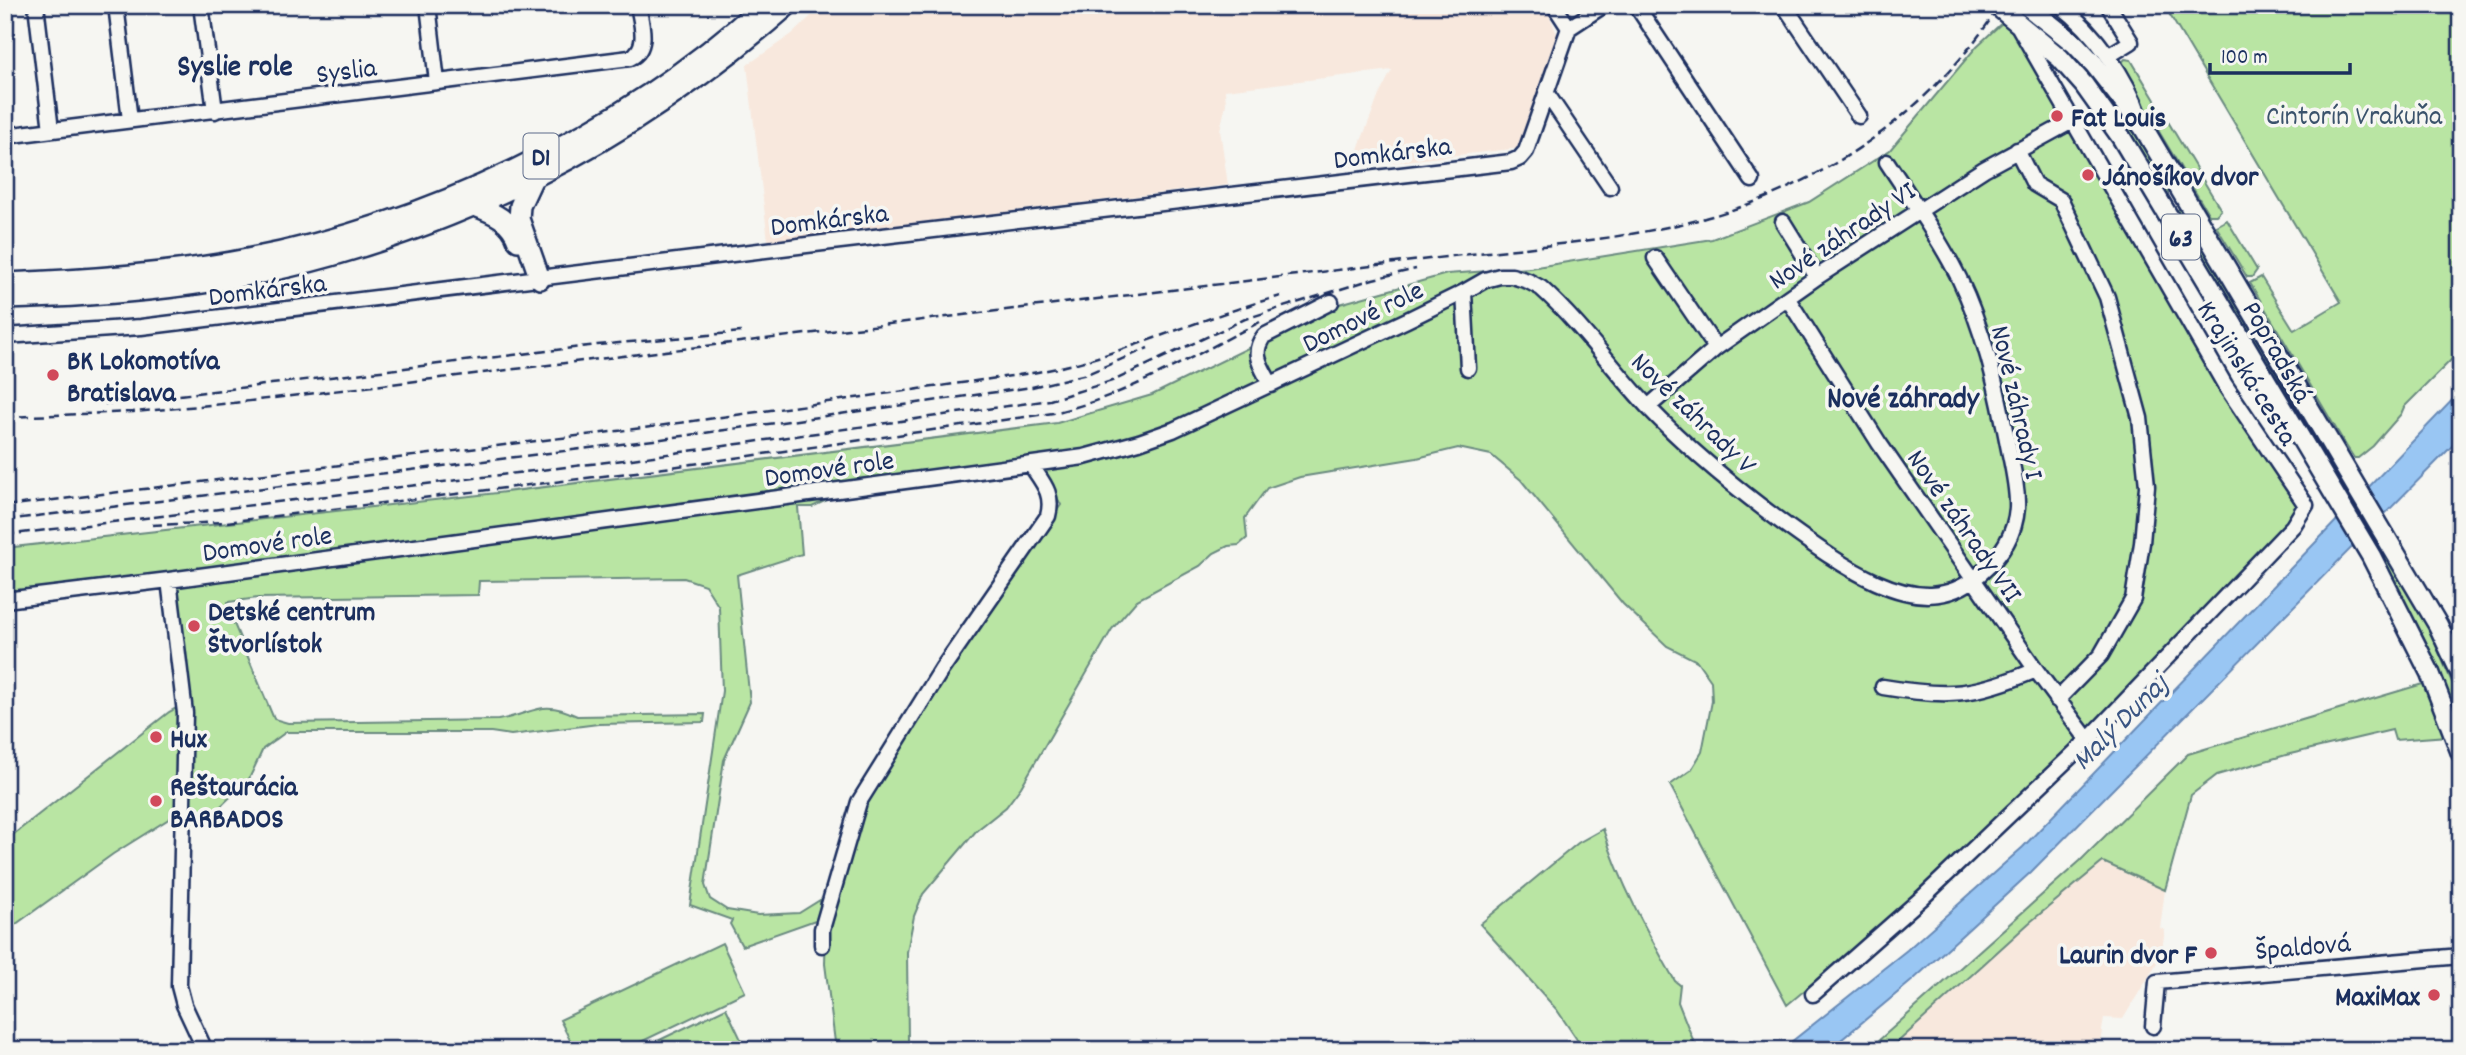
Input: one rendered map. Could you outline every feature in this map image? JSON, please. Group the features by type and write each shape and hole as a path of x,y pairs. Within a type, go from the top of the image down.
{"highway":[{"name":"D1","path":"5,283 126,276 233,262 327,240 422,209 526,164 602,122 680,71 763,5"},
{"name":"D1","path":"5,299 129,292 237,277 367,246 475,205 610,137 690,85 788,5"},
{"path":"533,178 520,206 519,219 536,279"},
{"path":"475,205 509,225 536,279"}],"main road":[{"name":"Popradská","path":"2026,5 2075,44 2143,127 2438,625 2461,674"},
{"name":"Popradská","path":"2007,14 2060,58 2084,85 2171,218 2371,556 2430,673 2461,753"}],"street":[{"path":"36,5 51,130"},
{"path":"116,5 130,120"},
{"path":"201,5 215,111"},
{"path":"428,5 437,82"},
{"name":"Syslia","path":"5,136 630,58 638,52 643,41 638,5"},
{"path":"1554,5 1569,28 1604,5"},
{"path":"1636,5 1752,180"},
{"path":"1784,5 1859,117"},
{"path":"2060,5 2108,56 2135,102 2143,127"},
{"path":"2108,5 2131,42 2108,56"},
{"name":"Krajinská cesta","path":"1813,994 1923,897 2088,740 2293,526 2306,505 2225,385 2074,120 2007,14"},
{"name":"Domkárska","path":"5,336 154,326 823,243 1511,162 1526,151 1569,28"},
{"path":"1547,94 1609,187"},
{"name":"Nové záhrady VI","path":"1648,407 1716,348 1817,277 2017,150 2074,120"},
{"path":"2017,150 2034,184 2061,200 2107,296 2140,418 2147,486 2133,599 2101,655 2057,700"},
{"name":"Nové záhrady I","path":"1887,162 1960,280 1988,350 2017,506 2004,551 1974,579"},
{"path":"1783,222 1817,277"},
{"path":"1655,258 1716,348"},
{"name":"Nové záhrady V","path":"1464,292 1485,280 1500,276 1535,284 1549,295 1648,407 1731,485 1801,536 1876,582 1907,592 1931,595 1960,589 1974,579"},
{"path":"1464,292 1468,368"},
{"name":"Domové role","path":"5,600 1084,457 1173,430 1464,292"},
{"name":"Nové záhrady VII","path":"1788,299 1879,443 2057,700 2088,740"},
{"path":"1271,385 1257,356 1257,345 1264,337 1331,302"},
{"path":"822,945 822,929 859,802 942,669 1048,516 1051,503 1031,465"},
{"name":"Domové role","path":"169,580 185,713 179,986 184,1004 205,1050"},
{"path":"1883,688 1916,693 1966,693 1985,689 2036,670"},
{"name":"Špaldová","path":"2153,1026 2157,982 2458,959"}],"shaded area":[{"path":"823,5 1545,5 1557,34 1557,43 1521,148 1351,167 1379,95 1392,70 1225,90 1226,104 1220,130 1228,185 768,241 747,65 792,34"},
{"path":"2103,861 2165,890 2160,928 2165,930 2161,956 2123,1019 2104,1018 2099,1050 1889,1050 2029,923"}],"green space":[{"path":"2007,5 2017,5 2029,13 2059,39 2110,93 2173,191 2163,196 2101,94 2067,55"},
{"name":"Cintorín Vrakuňa","path":"2164,5 2461,5 2461,350 2404,407 2373,446 2358,458 2354,458 2345,444 2250,283 2261,277 2294,330 2341,302"},
{"path":"2004,21 2024,42 2300,512 2066,754 1935,882 1787,1005 1670,785 1691,770 1702,752 1712,701 1711,681 1697,661 1667,646 1623,604 1521,480 1491,455 1458,448 1417,458 1300,477 1267,488 1245,518 1247,538 1239,545 1228,546 1214,553 1200,566 1137,600 1112,629 1021,787 1006,807 976,831 923,894 914,916 907,952 908,1040 911,1050 836,1050 825,964 826,926 863,805 991,602 1061,505 1037,460 5,595 5,548 497,493 1057,423 1152,395 1336,305 1447,274 1530,268 1712,239 1809,202 1890,150 1977,46"},
{"path":"2125,59 2131,60 2221,210 2216,215 2209,215 2119,65"},
{"path":"2182,207 2332,462 2329,464 2175,212"},
{"path":"2227,220 2257,270 2252,277 2247,277 2216,226"},
{"path":"829,499 812,507 798,507 802,554 737,575 750,702 724,760 705,885 710,899 727,910 758,915 799,913 820,900 821,918 742,946 730,924 732,920 690,905 722,691 719,607 705,585 684,578 479,581 478,595 258,598 228,602 229,612 274,719 288,723 498,720 546,708 555,708 577,716 705,714 704,722 598,724 511,735 491,732 286,732 263,749 249,779 219,808 195,822 180,812 113,854 5,932 5,841 169,712 189,701 175,582"},
{"path":"2385,552 2421,611 2461,703 2461,723 2426,642 2381,557"},
{"path":"2426,683 2447,736 2395,740 2392,730 2286,755 2217,775 2191,795 2165,890 2103,862 2029,923 1889,1050 1868,1050 2080,861 2188,754"},
{"path":"1603,829 1617,869 1635,907 1675,981 1680,985 1678,1002 1697,1050 1584,1050 1557,1010 1480,924 1578,843"},
{"path":"722,943 745,992 624,1050 575,1050 560,1020"},
{"path":"726,1008 746,1050 639,1050"}],"water":[{"path":"2461,391 2461,437 2031,872 1914,979 1829,1050 1781,1050 1907,950 2023,847"}],"railway":[{"path":"5,417 133,412 233,403 1650,231 1729,211 1776,193 1820,172 1862,146 1902,116 1938,83 1971,46 2000,5"},
{"path":"5,535 632,459 1050,400 1115,380 1245,319 1373,279 1416,269"},
{"path":"5,506 651,427 1032,373 1095,358 1281,296"},
{"path":"152,525 226,522 636,472 1053,413 1081,406 1134,385 1262,321"},
{"path":"105,404 597,345 742,332"},
{"path":"5,520 654,440 1032,387 1087,374 1148,348"}],"place":[{"name":"Fat Louis","path":"2057,116"},
{"name":"Jánošíkov dvor","path":"2088,175"},
{"name":"BK Lokomotíva Bratislava","path":"53,375"},
{"name":"Detské centrum Štvorlístok","path":"194,626"},
{"name":"Hux","path":"156,737"},
{"name":"Reštaurácia BARBADOS","path":"156,801"},
{"name":"Laurin dvor F","path":"2211,953"},
{"name":"MaxiMax","path":"2434,995"}],"district":[{"name":"Syslie role","path":"235,65"},
{"name":"Nové záhrady","path":"1903,397"}],"water label":[{"name":"Malý Dunaj","path":"2119,721"}]}
